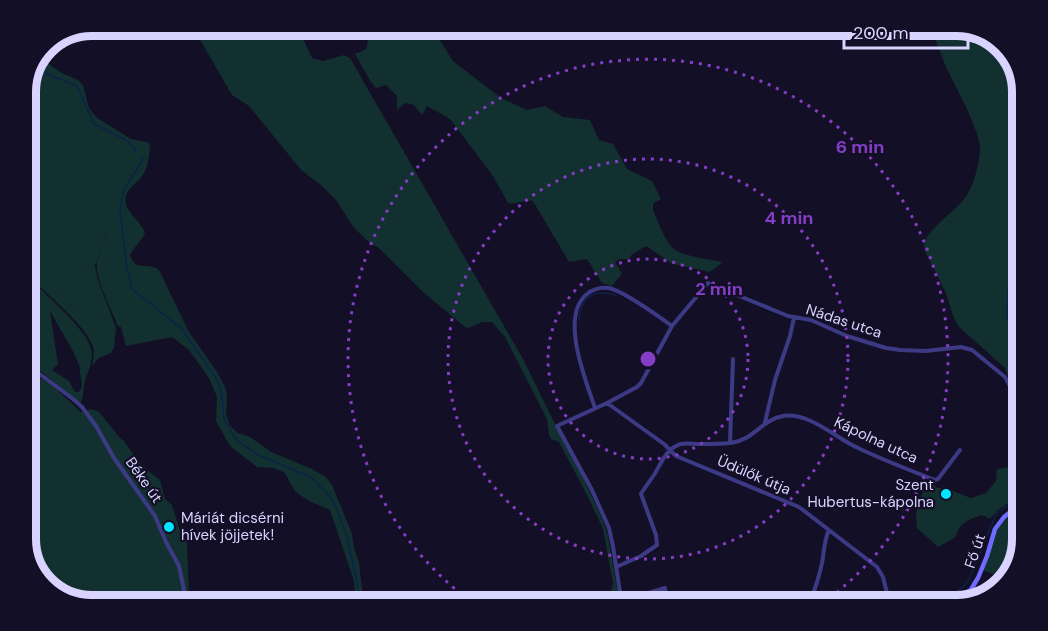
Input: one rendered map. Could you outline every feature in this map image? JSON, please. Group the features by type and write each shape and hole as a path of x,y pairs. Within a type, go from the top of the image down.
{"main road":[{"name":"Fő út","path":"965,594 978,578 995,529 1012,511"}],"street":[{"name":"Nádas utca","path":"672,326 708,284 794,318 811,320 847,336 886,348 926,351 961,347 972,350 1002,374 1012,391"},
{"path":"595,408 581,364 574,316 584,296 590,291 609,288 672,326 641,383 627,393 557,426 606,520 611,536 621,595"},
{"path":"765,423 794,318"},
{"path":"730,443 733,359"},
{"name":"Béke út","path":"36,373 82,407 96,426 114,458 155,516 179,566 185,595"},
{"name":"Üdülők útja","path":"607,403 676,456 799,507 877,567 883,577 887,593"},
{"name":"Kápolna utca","path":"671,450 681,444 730,443 746,439 765,423 782,416 794,416 818,425 865,451 935,480 960,450"},
{"path":"616,567 641,556 657,545 656,535 641,494 663,458 671,450"},
{"path":"813,595 829,530"},
{"path":"645,595 665,588 666,595"}],"green space":[{"path":"198,36 302,36 312,58 323,61 344,55 350,58 523,359 583,477 608,535 618,595 610,595 613,583 603,529 559,442 551,439 547,419 505,337 492,322 482,322 469,328 465,327 424,293 378,247 371,244 354,228 336,200 302,171 249,106 232,95"},
{"path":"366,36 437,36 453,61 501,98 527,110 545,106 563,117 590,120 599,140 613,144 627,169 652,181 661,199 653,204 653,210 669,244 686,255 723,262 710,272 673,264 646,246 632,254 629,259 620,259 615,262 622,274 612,286 602,283 587,259 569,262 533,201 508,203 493,176 450,119 427,106 422,115 414,105 405,103 397,110 397,96 386,85 376,88 355,54 366,49 368,41"},
{"path":"935,36 963,36 984,43 1003,61 1011,81 1012,387 1005,368 958,326 947,296 924,248 929,234 961,203 968,193 976,175 980,150 973,124"},
{"path":"46,59 50,65 83,85 89,108 96,117 131,139 147,142 150,145 146,170 128,191 125,200 128,209 145,233 130,255 136,264 151,266 159,270 189,332 225,387 226,414 230,426 271,452 326,477 332,485 352,534 359,563 363,595 355,595 354,581 330,510 307,500 295,491 284,472 273,468 257,467 230,446 216,421 217,397 209,378 189,350 172,337 126,346 121,327 118,326 101,284 97,260 95,266 98,280 116,328 114,348 111,353 99,358 92,366 94,349 89,338 73,318 36,283 36,88 38,77"},
{"path":"36,284 73,321 88,340 92,357 80,404 36,369","holes":["50,311 79,365 82,387 79,392 75,392 69,381 52,370 58,364"]},
{"path":"36,375 53,386 81,412 91,409 99,412 143,467 160,480 165,499 172,505 180,531 187,540 189,595 85,595 64,588 50,576 39,557 36,543"},
{"path":"1012,466 1012,500 990,519 982,515 969,520 962,525 956,537 938,547 917,528 917,508 924,489 932,483 937,488 948,488 971,498 986,493 996,481 997,469"},
{"path":"1012,514 1012,546 1005,567 998,576 982,570 1002,521"}],"waterway":[{"path":"42,68 45,73 77,86 94,124 128,141 137,152"},
{"path":"141,157 143,160 124,189 120,209 126,263 132,289 181,328 218,381 224,419 236,439 256,454 312,478 333,500 347,536 359,595"},
{"path":"1012,257 1007,316 1012,332"},
{"path":"579,320 582,305 590,296 601,293 616,295"},
{"path":"952,595 969,579 996,514 1012,504"}],"place":[{"name":"Szent Hubertus-kápolna","path":"946,494"},
{"name":"Máriát dicsérni hívek jöjjetek!","path":"169,527"}]}
